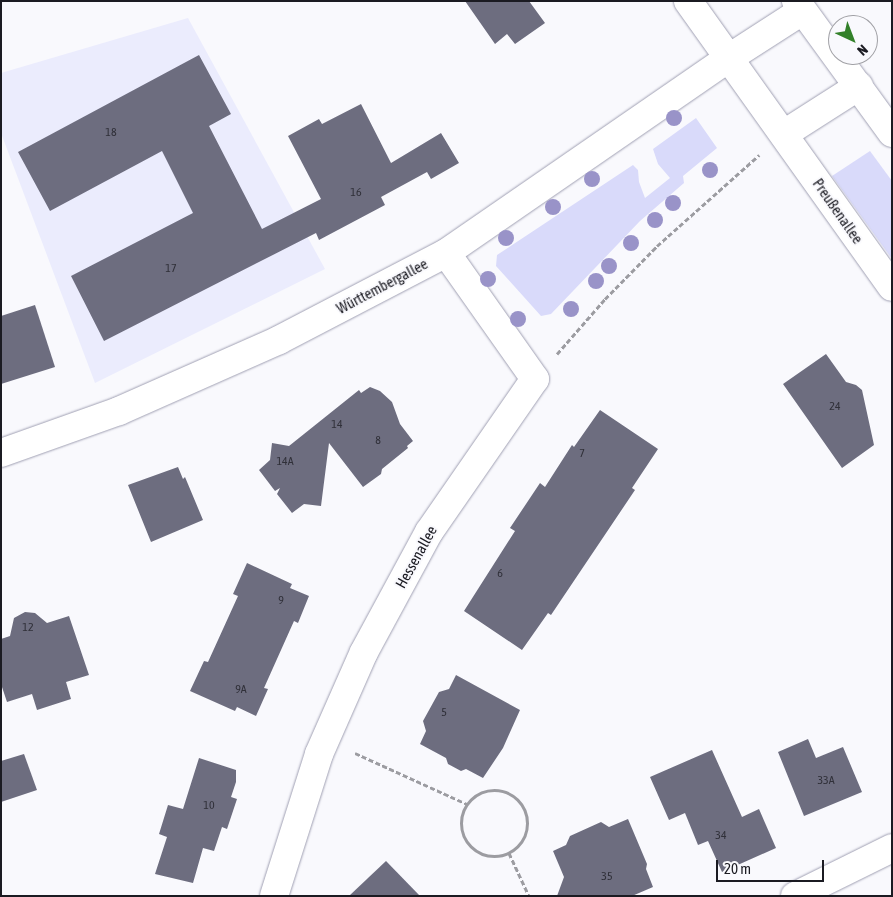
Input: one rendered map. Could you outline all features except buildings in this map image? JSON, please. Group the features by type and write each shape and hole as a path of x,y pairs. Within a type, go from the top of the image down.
{"street":[{"name":"Preußenallee","path":"688,1 892,287"},
{"path":"729,58 799,6 892,133"},
{"name":"Württembergallee","path":"1,453 119,411 279,340 446,253 729,58"},
{"path":"784,134 859,86"},
{"path":"446,253 535,379"},
{"name":"Hessenallee","path":"274,896 319,754 364,652 429,532 535,379"},
{"path":"795,896 892,848"}],"path":[{"path":"535,379 605,299 658,246 746,166"},
{"path":"355,753 467,804"},
{"path":"494,790 515,797 522,805 527,816 526,832 518,847 509,854 487,856 468,845 460,825 467,804 474,796 494,790"},
{"path":"509,854 529,896"}],"shaded area":[{"path":"188,18 325,269 95,383 1,133 1,73"},
{"path":"696,118 717,148 683,176 684,183 640,221 551,314 541,316 496,266 497,255 633,165 638,170 639,182 645,198 670,178 658,164 653,149"},
{"path":"870,151 892,181 892,259 832,176"}]}
